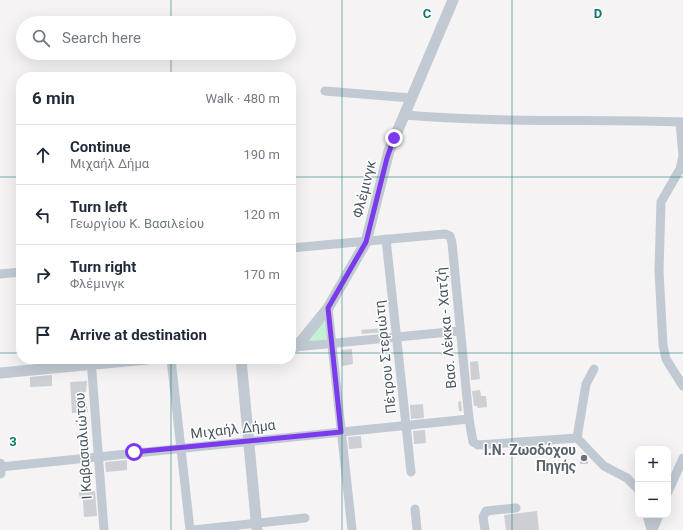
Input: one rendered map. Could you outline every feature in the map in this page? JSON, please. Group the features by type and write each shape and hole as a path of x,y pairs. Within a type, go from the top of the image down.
{"street":[{"name":"Φλέμινγκ","path":"296,344 311,330 328,308 366,242 389,151 453,0"},
{"path":"325,91 411,98"},
{"path":"405,115 449,119 519,121 681,122 683,156 680,169 661,202 658,271 662,345 666,359 683,386"},
{"name":"Βασ. Λέκκα - Χατζή","path":"386,239 445,234 450,236 452,243 459,331 473,442 478,445 577,438"},
{"path":"296,248 386,239"},
{"name":"Πέτρου Στεριώτη","path":"386,239 411,472"},
{"path":"0,274 16,272"},
{"path":"328,308 352,530"},
{"path":"296,347 459,331"},
{"path":"0,373 74,364"},
{"name":"Ι Καβασιαλιώτου","path":"91,364 104,530"},
{"path":"172,364 180,448 191,530 257,526 304,518"},
{"path":"241,364 257,526"},
{"path":"594,369 586,384 577,438 604,466 627,478 635,486"},
{"name":"Μιχαήλ Δήμα","path":"0,466 341,432 406,424 469,419"},
{"path":"671,485 683,458"},
{"path":"0,466 0,473"},
{"path":"485,530 484,517 486,511 516,508"},
{"path":"415,509 417,530"},
{"path":"648,518 652,530"},
{"path":"652,530 658,518"}],"green space":[{"path":"324,319 327,339 305,342"}],"building":[{"path":"383,328 384,332 362,334 361,330"},
{"path":"352,349 353,364 342,366 341,350"},
{"path":"478,361 480,379 471,380 470,362"},
{"path":"52,375 52,386 30,387 30,377"},
{"path":"87,381 86,392 84,392 88,412 72,413 70,382"},
{"path":"480,390 481,396 486,396 487,407 478,408 477,406 474,406 472,391"},
{"path":"461,401 462,411 459,411 458,402"},
{"path":"423,404 424,418 411,419 410,405"},
{"path":"425,430 426,443 414,444 413,431"},
{"path":"361,436 362,448 349,449 348,437"},
{"name":"Ι.Ν. Ζωοδόχου Πηγής","path":"581,452 588,458 588,464 580,464"},
{"path":"127,460 127,470 106,472 105,462"},
{"path":"95,491 97,516 84,517 83,499 80,499 79,492"},
{"path":"537,511 539,530 506,530 504,515"}],"place":[{"name":"Ι.Ν. Ζωοδόχου Πηγής","path":"584,458"}],"route":[{"path":"134,452 341,432 328,308 366,242 387,158 394,138"}]}
